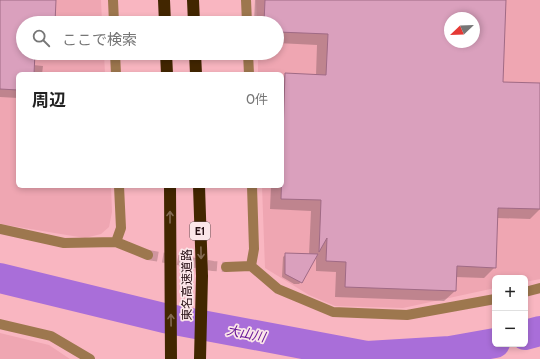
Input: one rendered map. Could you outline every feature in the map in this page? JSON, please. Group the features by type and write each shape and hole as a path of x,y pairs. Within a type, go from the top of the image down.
{"highway":[{"path":"164,0 165,16"},
{"path":"193,0 194,16"},
{"path":"166,60 167,72"},
{"path":"195,60 196,72"},
{"name":"東名高速道路","path":"170,188 171,359"},
{"name":"東名高速道路","path":"199,188 202,276 200,359"}],"street":[{"path":"113,0 114,16"},
{"path":"246,0 247,16"},
{"path":"115,60 116,72"},
{"path":"248,60 248,72"},
{"path":"116,242 121,228 119,188"},
{"path":"251,266 254,250 252,188"},
{"path":"0,229 64,243 116,242 148,255"},
{"path":"226,266 251,266 278,289 333,312 407,315 492,301"},
{"path":"528,291 540,288"},
{"path":"0,324 51,336 90,359"}],"shaded area":[{"path":"0,0 101,0 102,16 16,16 16,60 104,60 105,72 16,72 16,188 111,188 112,212 109,227 101,234 85,238 0,224"},
{"path":"256,0 540,0 540,279 528,281 528,275 492,275 492,289 403,308 335,306 309,295 265,268 262,188 284,188 284,72 258,72 258,60 284,60 284,16 257,16"},
{"path":"0,333 49,345 70,359 0,359"}],"building":[{"path":"0,0 56,0 55,16 16,16 16,60 35,60 34,72 16,72 16,90 0,89"},
{"path":"265,0 506,0 503,82 540,83 540,209 498,208 496,268 457,266 456,291 345,287 346,262 326,261 327,238 319,252 321,200 281,199 281,188 284,188 285,73 326,75 328,34 284,32 284,16 264,16"},
{"path":"285,253 318,254 302,283 285,274"}],"waterway":[{"name":"大山川","path":"0,278 164,318 367,356 450,351 492,344"},
{"name":"大山川","path":"528,334 540,331"}],"tunnel":[{"path":"148,255 226,267"}]}
